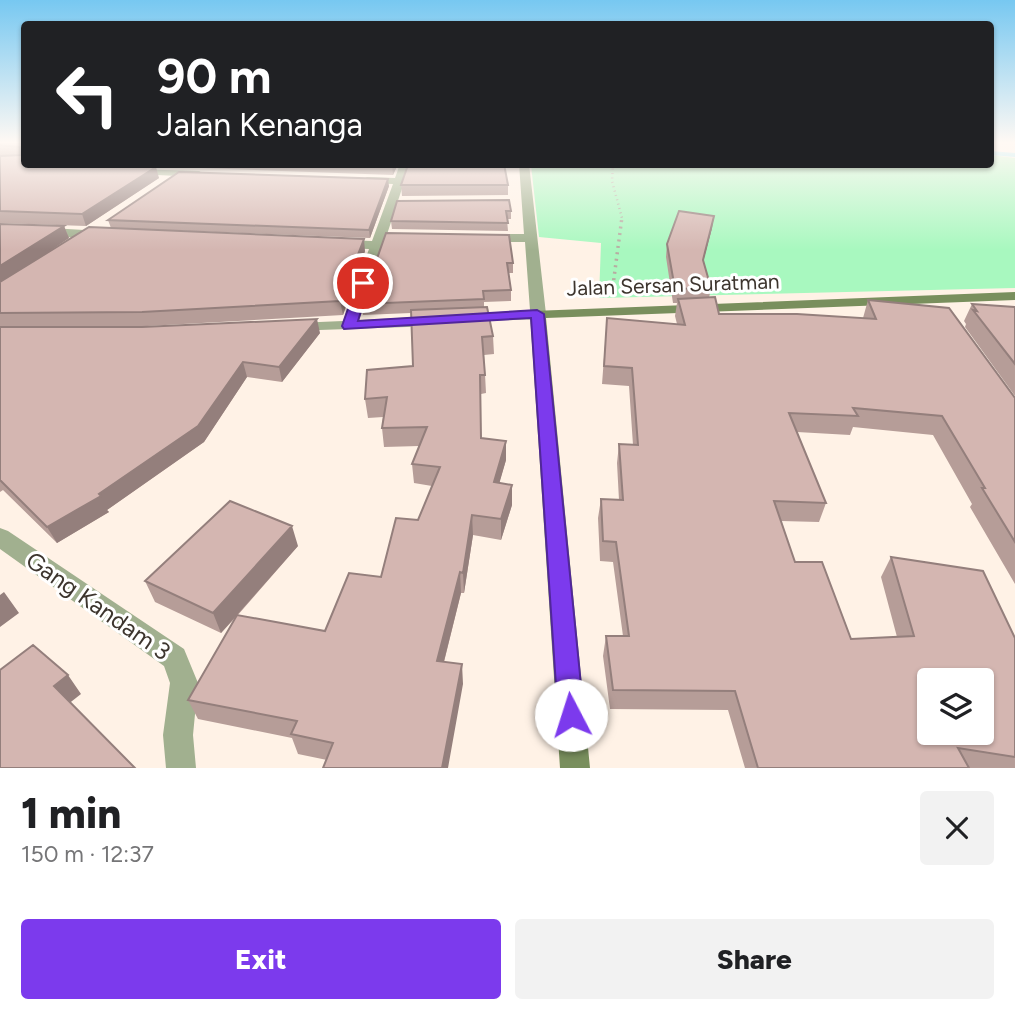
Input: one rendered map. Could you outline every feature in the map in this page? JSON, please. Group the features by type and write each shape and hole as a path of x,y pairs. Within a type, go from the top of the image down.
{"main road":[{"name":"Jalan Sersan Suratman","path":"537,314 1015,296"},
{"path":"537,314 575,768"}],"street":[{"path":"156,188 170,179"},
{"path":"356,180 362,179"},
{"path":"349,326 384,239 403,179"},
{"path":"282,329 537,314 531,238 522,201 521,179"},
{"path":"69,248 112,219"},
{"path":"0,229 118,235"},
{"path":"476,238 531,238"},
{"path":"323,243 384,239"},
{"path":"933,298 948,318"},
{"name":"Gang Kandam 3","path":"0,537 175,658 184,683 178,735 181,768"}],"path":[{"path":"609,311 622,216 620,200 610,179"}],"green space":[{"path":"533,179 1015,179 1015,288 599,298 601,243 539,237"}],"building":[{"path":"0,179 137,179 82,214 0,211"},
{"path":"169,179 388,179 369,230 108,220"},
{"path":"403,179 507,179 508,185 401,185"},
{"path":"509,200 511,211 506,211 508,223 391,221 397,201"},
{"path":"679,211 714,216 703,260 711,288 675,289 667,244"},
{"path":"0,224 64,226 0,266"},
{"path":"89,227 364,239 340,301 142,312 0,313 0,282"},
{"path":"386,233 509,235 513,263 507,263 511,290 483,291 484,299 361,304"},
{"path":"715,297 719,314 797,314 876,319 868,300 949,308 1015,398 1015,542 942,416 853,408 858,416 789,413 826,503 774,501 795,562 822,562 851,639 914,636 891,557 983,571 1015,638 1015,757 958,748 969,768 758,768 735,691 613,690 606,636 629,636 616,542 603,541 601,499 623,500 619,444 638,445 632,368 604,366 607,318 685,325 678,299"},
{"path":"972,304 1015,307 1015,364 973,310 977,311"},
{"path":"487,307 493,336 482,337 485,375 480,375 481,438 506,441 494,482 512,485 501,519 472,515 463,573 460,572 437,661 462,664 442,768 323,768 333,743 291,734 297,721 188,700 237,615 325,631 349,573 381,577 396,518 418,520 440,467 412,464 427,427 382,428 387,397 365,399 367,370 413,366 411,310"},
{"path":"317,319 279,367 243,362 198,426 99,494 101,496 47,527 0,480 0,327 142,327"},
{"path":"230,501 292,526 213,613 145,581"},
{"path":"33,645 68,675 54,686 135,768 0,768 0,670"}],"route":[{"path":"363,283 349,326 537,314 571,715"}]}
